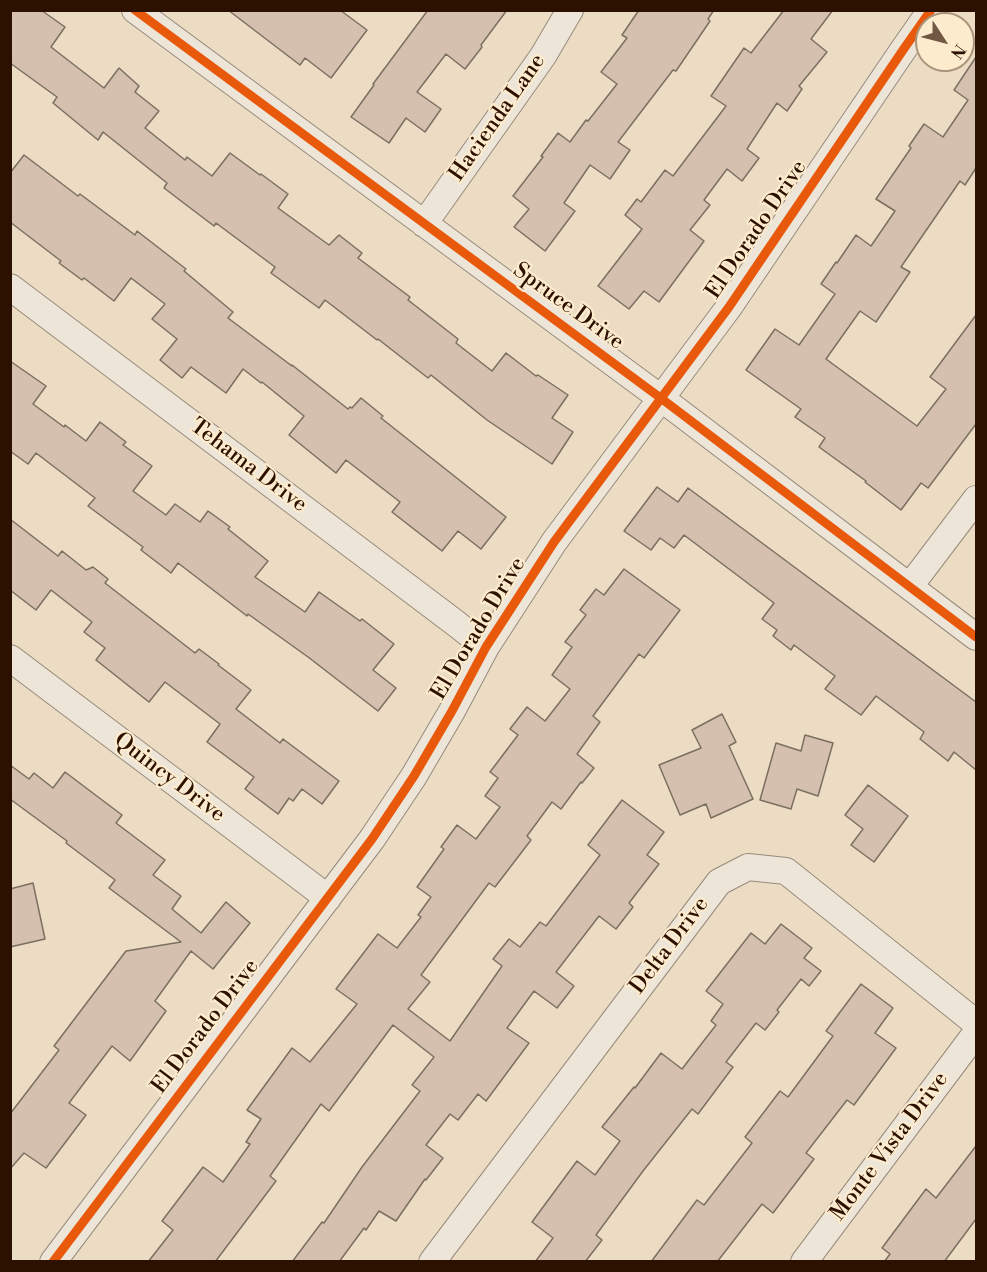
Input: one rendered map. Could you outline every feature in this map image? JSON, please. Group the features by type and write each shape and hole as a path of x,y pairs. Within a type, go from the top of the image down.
{"street":[{"name":"Spruce Drive","path":"135,10 662,399 976,637"},
{"name":"Hacienda Lane","path":"424,224 543,56 570,10"},
{"name":"El Dorado Drive","path":"53,1262 372,839 414,776 486,647 554,542 729,308 931,10"},
{"name":"Tehama Drive","path":"10,287 486,647"},
{"path":"910,586 976,498"},
{"name":"Quincy Drive","path":"10,658 328,898"},
{"name":"Delta Drive","path":"432,1262 719,882 748,867 786,872 976,1023"},
{"name":"Monte Vista Drive","path":"804,1262 976,1033"}],"building":[{"path":"10,10 41,10 65,27 51,47 104,88 119,68 139,86 135,92 159,111 145,128 185,160 187,157 212,176 230,153 288,194 278,208 329,245 339,235 362,253 358,258 410,297 408,300 458,339 456,343 492,371 506,353 536,376 538,375 568,395 552,418 573,432 552,464 487,420 431,375 428,378 325,300 319,308 271,273 275,267 216,223 214,226 164,188 167,183 103,132 98,140 53,103 57,97 10,63"},
{"path":"228,10 340,10 367,30 331,78 305,58 300,65"},
{"path":"428,10 507,10 465,69 446,54 417,92 441,109 425,132 406,118 389,143 351,117"},
{"path":"639,10 714,10 708,19 710,21 676,71 673,70 618,142 630,150 610,179 590,165 564,203 575,211 545,251 514,227 529,209 513,196 558,133 570,142 617,84 601,72 627,38 622,35"},
{"path":"784,10 833,10 811,39 827,52 799,86 802,89 787,111 777,103 747,149 759,158 742,181 727,169 704,200 710,205 690,230 704,241 659,302 644,291 629,309 598,286 642,229 625,215 637,199 641,202 665,170 673,176 726,106 711,96 744,48 751,53"},
{"path":"976,57 976,168 965,185 960,181 901,267 910,272 876,322 860,311 826,359 917,426 946,389 930,377 976,315 976,424 928,488 921,483 901,510 819,447 825,438 795,417 801,409 746,370 775,329 799,345 835,294 821,284 836,262 856,235 871,246 895,211 876,199 911,148 909,146 924,124 943,137 968,100 954,90 966,72 975,72"},
{"path":"24,155 135,235 137,231 186,269 184,271 233,312 228,318 348,409 352,408 361,398 383,416 381,418 506,517 481,549 458,531 442,551 392,512 400,502 346,460 336,473 289,435 304,416 243,369 226,393 191,367 182,378 160,360 177,339 152,319 165,304 131,278 114,301 84,278 82,280 59,263 61,261 10,222 10,173"},
{"path":"10,361 46,386 33,404 64,427 65,425 86,441 100,422 126,442 123,445 152,466 133,491 166,515 175,504 200,522 208,511 268,561 255,577 305,612 319,592 360,621 362,619 394,644 373,670 396,688 378,711 178,563 171,573 141,550 143,547 88,506 95,498 36,453 28,464 10,451"},
{"path":"657,487 678,502 688,488 976,702 976,770 954,752 948,761 920,739 924,732 876,696 861,715 825,689 835,676 794,645 791,650 773,636 777,630 762,619 774,603 684,535 674,548 660,538 651,550 624,531"},
{"path":"10,519 58,556 62,551 86,570 93,567 108,579 105,583 195,653 199,649 251,690 236,709 280,743 283,739 339,781 322,804 302,789 293,801 289,798 278,814 245,789 254,777 207,742 220,724 165,682 149,702 96,660 105,648 84,632 92,622 51,590 36,610 10,590"},
{"path":"624,569 680,610 644,658 639,654 593,716 600,722 577,754 594,768 561,809 552,802 527,836 531,840 495,887 489,883 421,975 430,982 408,1009 450,1041 502,966 493,959 509,939 520,947 540,922 546,926 600,855 588,845 622,800 664,832 647,855 659,864 629,903 633,907 616,929 599,916 556,972 574,986 557,1008 534,991 507,1028 529,1043 486,1101 478,1094 458,1120 450,1114 426,1145 443,1158 425,1179 396,1221 379,1211 339,1262 292,1262 322,1222 324,1223 362,1167 420,1091 412,1085 434,1057 393,1025 329,1111 321,1104 270,1176 276,1181 215,1262 148,1262 173,1230 162,1221 203,1167 223,1182 250,1144 246,1142 261,1119 247,1110 292,1048 310,1062 357,1004 336,989 378,934 397,948 421,917 418,915 431,897 417,887 444,849 441,847 457,825 476,839 500,807 485,796 498,778 490,772 518,735 510,729 527,707 545,721 570,689 552,675 572,647 565,642 586,615 580,610 596,589 604,595"},
{"path":"722,714 736,742 729,746 753,799 711,818 706,804 680,815 659,765 701,748 692,730"},
{"path":"805,735 833,743 818,796 797,789 791,809 760,800 776,743 801,751"},
{"path":"10,765 29,779 34,773 53,788 65,772 122,815 116,823 165,860 153,875 181,896 172,909 201,933 226,902 250,923 213,969 191,951 155,1001 166,1011 130,1061 112,1046 69,1103 86,1115 46,1168 24,1153 10,1169 10,1114 59,1050 54,1046 126,951 181,942 109,888 115,880 10,799"},
{"path":"868,785 908,816 874,862 851,845 863,829 845,815"},
{"path":"33,883 45,939 10,947 10,889"},
{"path":"781,924 812,948 804,958 821,971 809,986 801,979 765,1030 756,1023 726,1062 733,1067 698,1114 692,1109 643,1171 596,1235 602,1240 585,1262 535,1262 553,1238 532,1222 577,1161 595,1175 620,1141 602,1127 661,1053 682,1069 716,1025 711,1021 723,1004 706,991 751,933 765,944"},
{"path":"861,984 893,1008 875,1033 896,1048 854,1105 847,1100 806,1153 814,1159 773,1213 762,1204 717,1262 651,1262 697,1200 704,1205 752,1143 745,1137 780,1091 788,1097 833,1036 826,1031"},
{"path":"976,1146 976,1219 944,1262 884,1262 890,1254 882,1248 926,1189 936,1198"}],"cycle path":[{"path":"135,10 662,399 976,637"},
{"path":"53,1262 372,839 414,776 486,647 554,542 729,307 931,10"}]}
